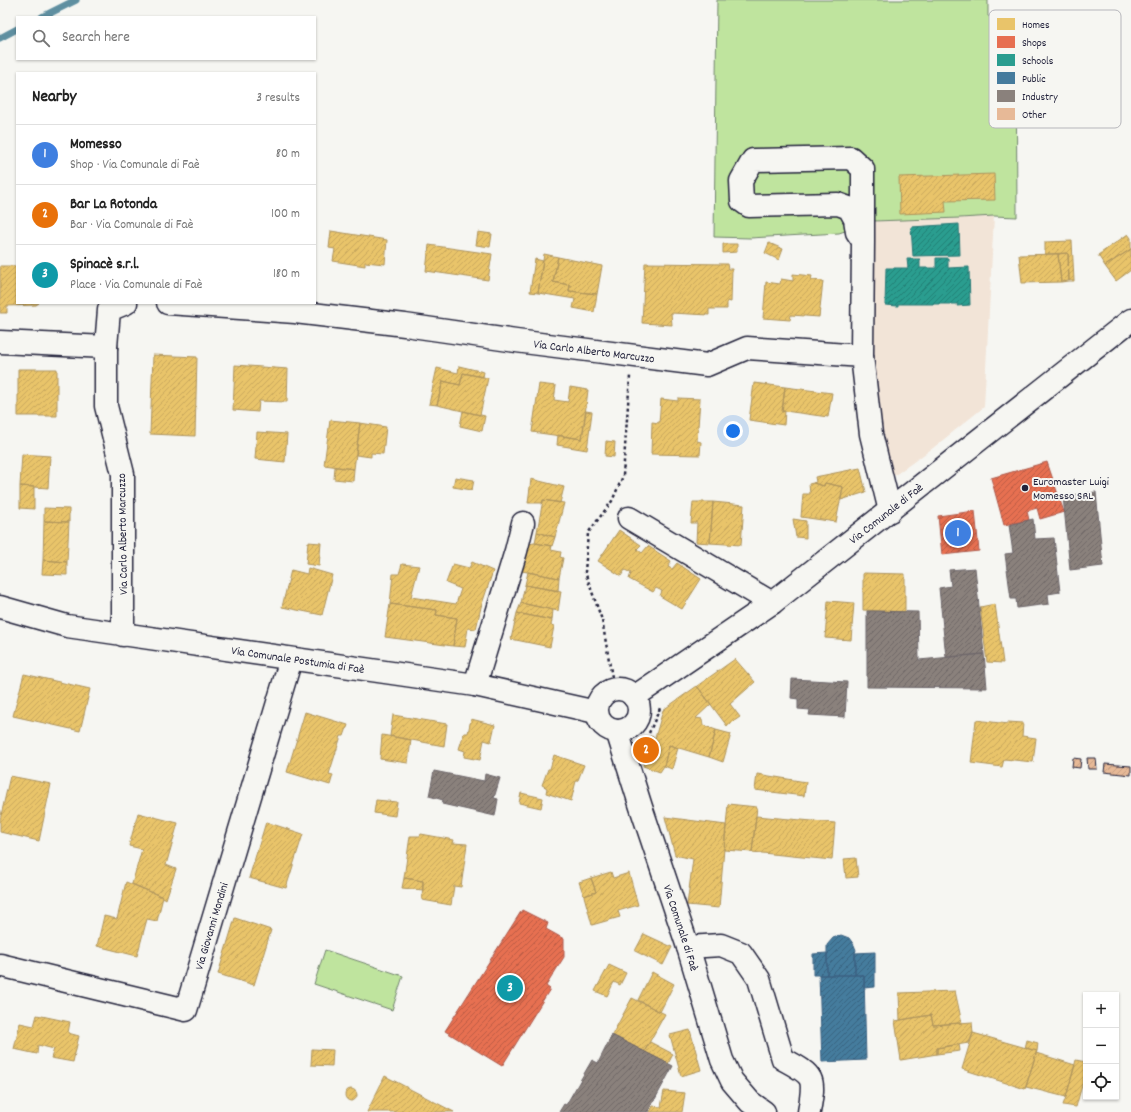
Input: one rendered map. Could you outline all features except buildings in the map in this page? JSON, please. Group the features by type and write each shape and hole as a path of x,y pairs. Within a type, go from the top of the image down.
{"street":[{"path":"838,204 851,189 850,158"},
{"path":"863,241 857,232 855,219 849,208 838,204 749,206 742,201 741,181 753,160 850,158 863,169 863,241 862,356 871,434 890,511"},
{"name":"Via Carlo Alberto Marcuzzo","path":"123,635 123,474 106,406 106,348 109,310 124,304"},
{"name":"Via Carlo Alberto Marcuzzo","path":"181,304 302,313 405,325 707,365 747,348 862,356"},
{"name":"Via Comunale di Faè","path":"634,697 772,603 1131,320"},
{"path":"0,342 106,348"},
{"path":"629,518 772,603"},
{"path":"475,685 516,551 523,523"},
{"name":"Via Comunale Postumia di Faè","path":"0,607 67,626 475,685 596,712"},
{"name":"Via Giovanni Mondini","path":"0,965 186,1010 291,659"},
{"path":"619,689 625,690 634,697 638,703 639,709 638,716 630,727 617,731 606,728 598,718 596,712 602,695 608,691 619,689"},
{"name":"Via Comunale di Faè","path":"617,731 640,807 688,947 722,1060 732,1081 749,1109"},
{"path":"688,947 721,945 741,953 759,979 784,1059 806,1072 812,1080 813,1092 809,1112"}],"shaded area":[{"path":"994,216 984,407 933,448 891,478 888,470 872,368 874,221"}],"green space":[{"path":"717,0 988,0 989,128 1017,128 1017,217 994,216 874,221 839,233 750,238 714,237"},
{"path":"325,950 403,976 392,1010 314,984"}],"waterway":[{"path":"44,16 76,0"},
{"path":"0,38 16,30"}],"place":[{"name":"Euromaster Luigi Momesso SRL","path":"1025,488"},
{"name":"Momesso","path":"958,533"},
{"name":"Bar La Rotonda","path":"646,750"},
{"name":"Spinacè s.r.l.","path":"510,988"}]}
